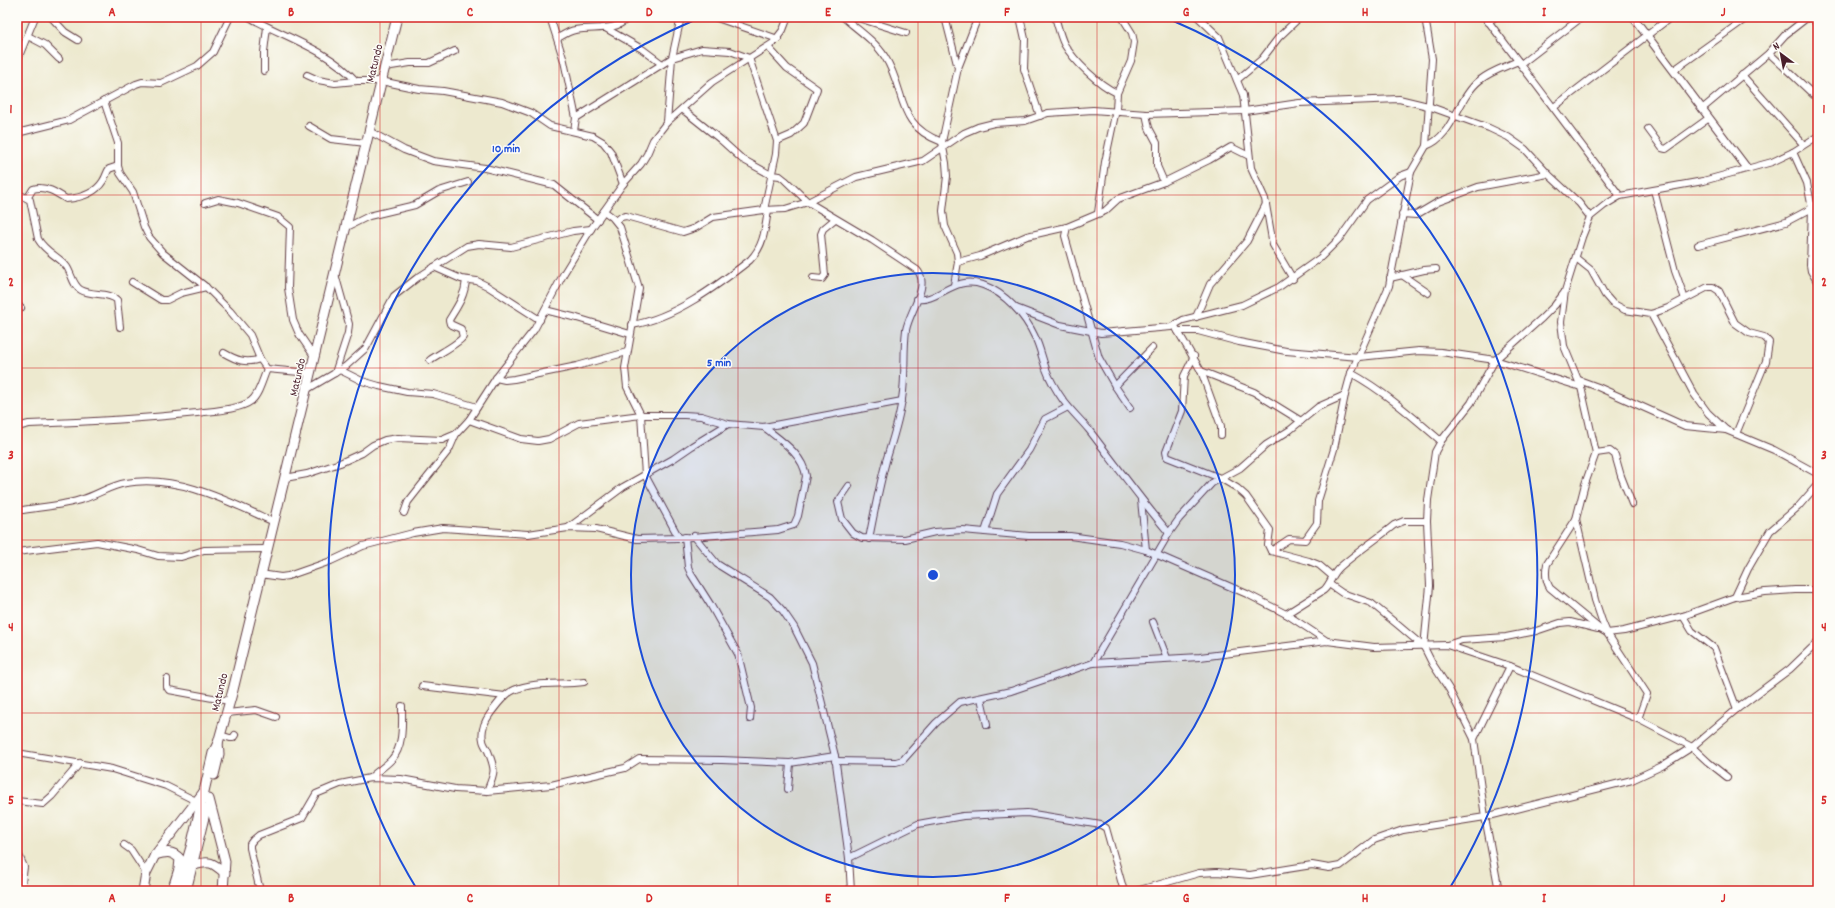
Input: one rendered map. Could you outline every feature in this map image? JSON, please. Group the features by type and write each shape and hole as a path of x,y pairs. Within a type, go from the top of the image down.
{"main road":[{"name":"Matundo","path":"219,739 230,701 314,356 336,274 397,17"},
{"path":"178,891 205,790 213,753 219,739"},
{"path":"186,891 194,865 219,754 219,739"},
{"path":"143,891 146,873 155,855 205,790"},
{"path":"208,799 225,861 222,891"},
{"path":"155,855 170,852 175,854 180,859 179,869 172,891"},
{"path":"194,865 210,862 225,873"}],"street":[{"path":"17,61 35,17"},
{"path":"51,17 65,32 78,40"},
{"path":"17,132 64,122 136,84 142,82 161,83 197,66 213,52 230,17"},
{"path":"249,17 316,50 347,70 356,80"},
{"path":"550,17 558,38 576,118 574,131"},
{"path":"558,38 576,30 607,28 620,25 629,17"},
{"path":"667,122 672,58 681,17"},
{"path":"714,17 778,38"},
{"path":"404,513 408,502 448,450 456,434 469,420 496,378 534,330 564,273 591,229 623,184 641,164 653,140 667,122 712,82 749,58 768,48 778,38 788,17"},
{"path":"843,17 867,37 885,58 911,121 920,132 942,142"},
{"path":"855,17 906,33"},
{"path":"945,17 958,68"},
{"path":"954,285 958,262 957,253 945,226 943,211 947,176 942,142 958,68 978,17"},
{"path":"1020,17 1025,40 1024,67 1040,116"},
{"path":"1055,17 1064,43 1073,56 1106,88 1117,93"},
{"path":"1098,214 1116,110 1117,93 1131,61 1134,42 1132,34 1122,17"},
{"path":"1198,17 1219,37 1243,95 1251,168 1263,192 1273,245 1293,279"},
{"path":"1237,80 1262,59 1279,37 1300,17"},
{"path":"1270,551 1289,539 1305,540 1317,523 1318,501 1334,449 1351,373 1389,286 1411,172 1426,146 1432,59 1425,17"},
{"path":"1495,17 1486,19 1620,196"},
{"path":"1426,146 1433,144 1442,136 1470,92 1479,81 1494,71 1519,63 1582,17"},
{"path":"1633,17 1748,168"},
{"path":"1554,107 1671,17"},
{"path":"1674,70 1748,17"},
{"path":"1795,17 1801,22"},
{"path":"1702,109 1769,53 1785,35 1808,17"},
{"path":"1812,17 1818,26"},
{"path":"264,71 264,52 267,27"},
{"path":"607,28 642,49 662,64"},
{"path":"28,36 45,45 59,59"},
{"path":"768,48 787,68 817,89 804,123 791,135 777,141"},
{"path":"576,118 600,102 627,88 672,58 702,49 730,51 749,58"},
{"path":"385,68 410,63 429,63 455,51"},
{"path":"1769,53 1818,99"},
{"path":"632,325 656,319 689,302 750,260 758,251 762,243 765,233 766,210 777,141 749,58"},
{"path":"307,75 314,79 329,82 356,80 381,81 419,89 443,91 502,102 531,114 550,126 593,136 603,142 612,152 623,184"},
{"path":"1742,75 1803,144"},
{"path":"616,221 621,217 626,216 683,232 695,228 712,217 786,209 808,202 856,178 916,163 931,157 964,133 994,123 1025,121 1048,113 1072,110 1116,110 1146,114 1245,111 1299,103 1399,99 1428,106 1489,128 1508,137 1525,148 1548,174 1579,203 1590,218"},
{"path":"104,101 118,142 118,166 122,178 133,192 142,221 149,237 164,253 206,287 248,331 260,359 267,369 310,373"},
{"path":"682,109 742,159 771,175 780,176 808,202 872,240 917,270 920,274 923,283 908,320 906,331 905,380 897,427 877,498 869,538"},
{"path":"1146,114 1149,128 1157,143 1157,166 1164,182"},
{"path":"1648,129 1662,148 1666,149 1709,118"},
{"path":"309,126 331,139 366,143"},
{"path":"369,131 404,150 433,161 485,168 554,185 598,220"},
{"path":"1818,136 1803,144 1793,152 1772,162 1703,181 1620,196 1604,205 1590,218 1582,237 1565,291 1561,322 1564,346 1581,387 1596,453 1585,484 1576,519 1547,564 1546,578 1550,588 1607,633 1624,631 1684,616 1735,597 1765,592 1818,590"},
{"path":"958,262 986,253 1027,236 1067,227 1098,214 1107,210 1118,198 1164,182 1209,160 1231,147 1249,156"},
{"path":"1793,152 1807,183 1812,209 1810,265 1813,277 1818,283"},
{"path":"28,197 33,189 38,188 56,192 66,199 81,197 95,190 103,181 109,169 118,166"},
{"path":"1176,328 1196,317 1242,305 1261,298 1293,279 1320,258 1340,238 1367,200 1394,181 1411,172"},
{"path":"1402,214 1416,215 1438,202 1478,187 1548,174"},
{"path":"346,228 369,216 415,205 439,191 468,182"},
{"path":"1654,190 1675,271 1685,299"},
{"path":"17,193 28,197 32,204 38,239 41,244 66,267 77,288 89,293 114,298 117,303 120,327"},
{"path":"204,203 218,198 238,203 278,217 290,227 288,288 293,320 299,334 314,356"},
{"path":"1196,317 1210,284 1247,241 1266,204"},
{"path":"1698,245 1786,222 1818,206"},
{"path":"604,211 616,221 620,227 639,288 625,368 627,387 641,416 645,475 682,537 690,574 734,644 740,659 751,708 750,719"},
{"path":"813,278 822,279 825,275 821,234 823,229 835,219"},
{"path":"1067,227 1065,236 1099,358 1130,408"},
{"path":"306,390 337,371 366,348 394,296 434,267 472,244 511,247 573,231 591,229"},
{"path":"1576,258 1591,270 1605,295 1618,308 1651,314 1708,287 1716,288 1719,291 1735,323 1749,333 1764,337 1769,342 1766,361 1736,434"},
{"path":"434,267 466,280 487,286 540,320"},
{"path":"1390,278 1436,269"},
{"path":"1414,282 1415,272"},
{"path":"336,274 349,324 348,333 337,371"},
{"path":"1402,275 1428,293"},
{"path":"430,360 448,347 456,344 463,337 461,329 449,323 462,298 466,280"},
{"path":"132,282 161,300 167,300 182,293 206,287"},
{"path":"917,299 927,300 954,285 981,284 995,290 1016,308 1033,332 1052,383 1068,407 1088,429 1141,500 1169,533"},
{"path":"1424,647 1430,586 1427,521 1432,464 1435,452 1441,441 1471,403 1495,360 1555,305 1565,291"},
{"path":"1016,308 1060,325 1091,333 1176,328 1198,331 1239,342 1286,351 1359,357 1419,350 1441,352 1495,360 1581,387"},
{"path":"545,310 630,334"},
{"path":"1651,314 1694,394 1708,413 1726,430"},
{"path":"1176,328 1194,356 1201,371 1221,426 1221,435"},
{"path":"1115,386 1152,348"},
{"path":"496,378 514,379 577,366 627,352"},
{"path":"224,353 238,360 252,361 260,359"},
{"path":"1194,356 1184,376 1182,411 1166,455 1167,458 1220,478 1242,492 1267,524 1270,533 1268,545 1270,551"},
{"path":"17,427 29,424 149,418 219,410 239,406 247,404 255,397 267,369"},
{"path":"337,371 379,386 407,392 433,394 477,407"},
{"path":"1201,371 1254,392 1301,421"},
{"path":"1351,373 1364,380 1396,403 1441,441"},
{"path":"1578,380 1598,387 1685,426 1726,430 1774,450 1818,474"},
{"path":"1094,664 1169,533 1179,519 1209,486 1220,478 1240,468 1266,445 1301,421 1318,407 1345,395"},
{"path":"469,420 522,439 538,441 554,437 578,423 641,416 701,416 728,424 764,427 902,401"},
{"path":"985,532 997,494 1030,450 1045,419 1068,407"},
{"path":"568,528 623,487 673,459 728,424"},
{"path":"260,574 281,577 288,576 331,561 363,546 413,532 443,528 528,534 568,528 596,530 636,539 778,530 796,523 806,476 800,460 788,446 764,427"},
{"path":"285,478 307,474 340,463 385,440 398,438 442,440 456,434"},
{"path":"1596,453 1610,451 1615,455 1621,476 1632,504"},
{"path":"17,510 80,500 124,483 138,481 166,483 194,489 227,500 274,522"},
{"path":"1735,597 1748,569 1770,531 1798,507 1818,484"},
{"path":"849,486 838,502 839,512 853,533 862,538 905,539 949,530 1029,536 1070,536 1120,543 1146,550 1246,594 1286,614 1327,641"},
{"path":"1141,500 1146,550"},
{"path":"1576,519 1595,600 1607,633 1647,694 1638,719"},
{"path":"1286,614 1324,590 1329,584 1332,576 1340,568 1394,525 1404,521 1427,521"},
{"path":"694,536 717,564 770,597 783,611 794,627 812,663 835,759 849,858 851,891"},
{"path":"17,552 97,542 138,550 158,556 181,558 204,550 267,549"},
{"path":"1270,551 1309,561 1319,566 1332,576"},
{"path":"1329,584 1342,593 1371,603 1424,647 1432,663 1449,689 1474,739 1485,817 1499,891"},
{"path":"1684,616 1692,631 1714,648 1737,709"},
{"path":"1153,622 1167,658"},
{"path":"260,891 250,848 252,840 259,835 302,818 316,794 340,784 370,778 400,779 455,789 487,791 551,785 626,768 639,759 790,763 835,759 896,762 903,760 936,723 956,705 965,700 1011,691 1094,664 1200,657 1327,641 1374,647 1424,647 1447,645 1462,640 1506,637 1536,631 1560,622 1570,622 1600,629"},
{"path":"1136,891 1199,873 1217,872 1250,875 1312,865 1323,868 1340,866 1374,840 1387,834 1403,830 1485,817 1632,780 1662,766 1692,747 1737,709 1790,669 1818,642"},
{"path":"1447,645 1510,666 1638,719 1692,747 1727,777"},
{"path":"1474,739 1510,666"},
{"path":"167,679 167,687 170,690 230,701"},
{"path":"487,791 494,772 493,764 483,740 483,730 487,719 506,696 513,690 528,687 554,683 584,682"},
{"path":"422,686 506,696"},
{"path":"981,698 987,725"},
{"path":"370,778 392,759 396,753 402,730 402,706"},
{"path":"226,713 256,710 276,717"},
{"path":"219,739 233,738 234,735"},
{"path":"17,753 80,763 135,776 166,786 196,801"},
{"path":"17,801 43,804 52,796 80,763"},
{"path":"788,789 790,763"},
{"path":"849,858 908,828 927,821 963,816 1027,813 1101,825 1106,828 1125,891"},
{"path":"17,844 18,853 24,867 21,891"},
{"path":"124,845 131,850 146,873"}]}
